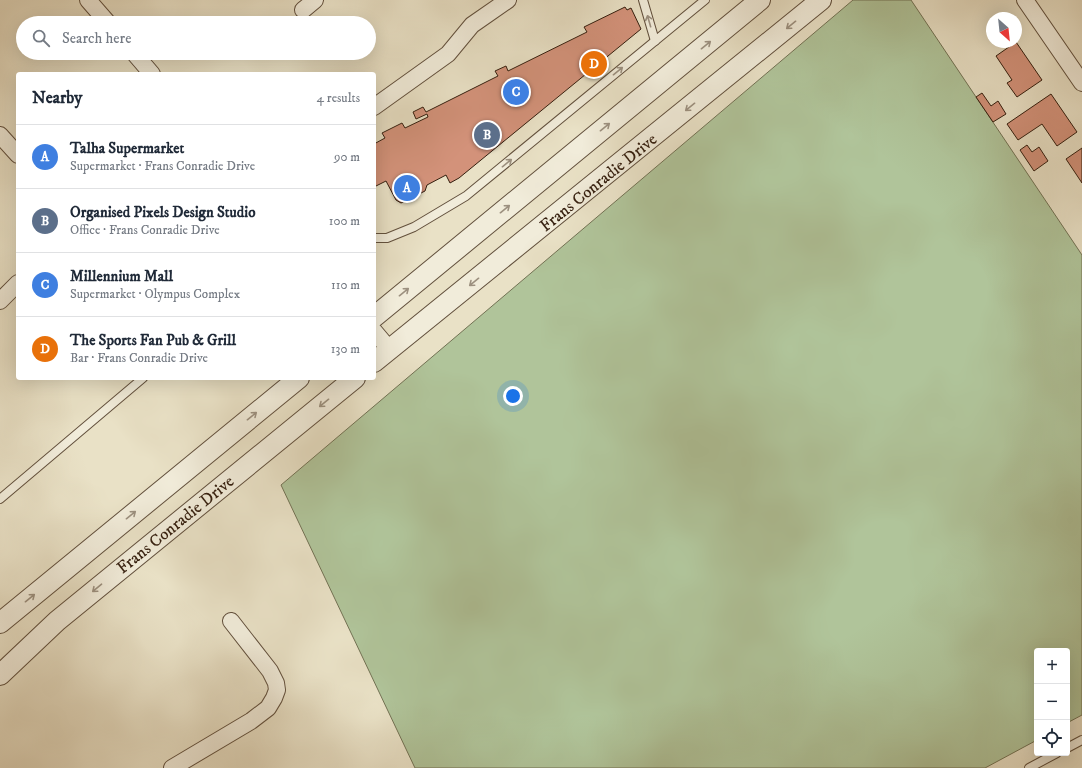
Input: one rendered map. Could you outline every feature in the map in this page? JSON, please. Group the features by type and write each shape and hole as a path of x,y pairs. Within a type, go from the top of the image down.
{"street":[{"path":"88,0 102,16"},
{"path":"376,106 448,54 472,25 508,0"},
{"path":"376,314 760,0"},
{"name":"Frans Conradie Drive","path":"376,360 821,0"},
{"path":"1025,0 1082,83"},
{"path":"140,60 150,72"},
{"path":"0,135 16,153"},
{"path":"0,301 16,285"},
{"path":"376,333 390,350"},
{"name":"Frans Conradie Drive","path":"0,623 297,380"},
{"name":"Frans Conradie Drive","path":"0,675 57,621 353,380"},
{"path":"172,768 251,721 268,708 274,698 277,690 276,683 270,671 231,621"}],"lane":[{"path":"643,0 655,41"},
{"path":"376,238 387,238 414,227 466,196 705,0"},
{"path":"0,499 141,380"},
{"path":"1070,746 1082,740"},
{"path":"1029,768 1051,756"}],"green space":[{"path":"853,0 911,0 1082,255 1082,715 1070,721 1070,648 1034,648 1034,742 985,768 415,768 281,485"}],"building":[{"path":"625,7 627,10 631,8 641,29 459,178 450,183 446,175 427,185 425,191 401,203 396,200 386,181 376,186 376,143 385,138 382,133 402,123 405,128 428,117 427,114 416,119 413,112 423,107 426,112 498,76 495,71 506,66 508,71 587,32 584,27"},
{"path":"1007,48 1020,48 1042,80 1017,97 1007,83 1012,80 996,56"},
{"path":"982,93 991,106 998,101 1006,114 993,122 976,97"},
{"path":"1051,94 1077,132 1057,146 1042,124 1018,140 1007,124"},
{"path":"1027,145 1032,152 1039,147 1048,161 1034,171 1020,150"},
{"path":"1082,148 1082,183 1066,159"}],"place":[{"name":"The Sports Fan Pub & Grill","path":"594,64"},
{"name":"Millennium Mall","path":"516,92"},
{"name":"Organised Pixels Design Studio","path":"487,135"},
{"name":"Talha Supermarket","path":"407,188"}]}
